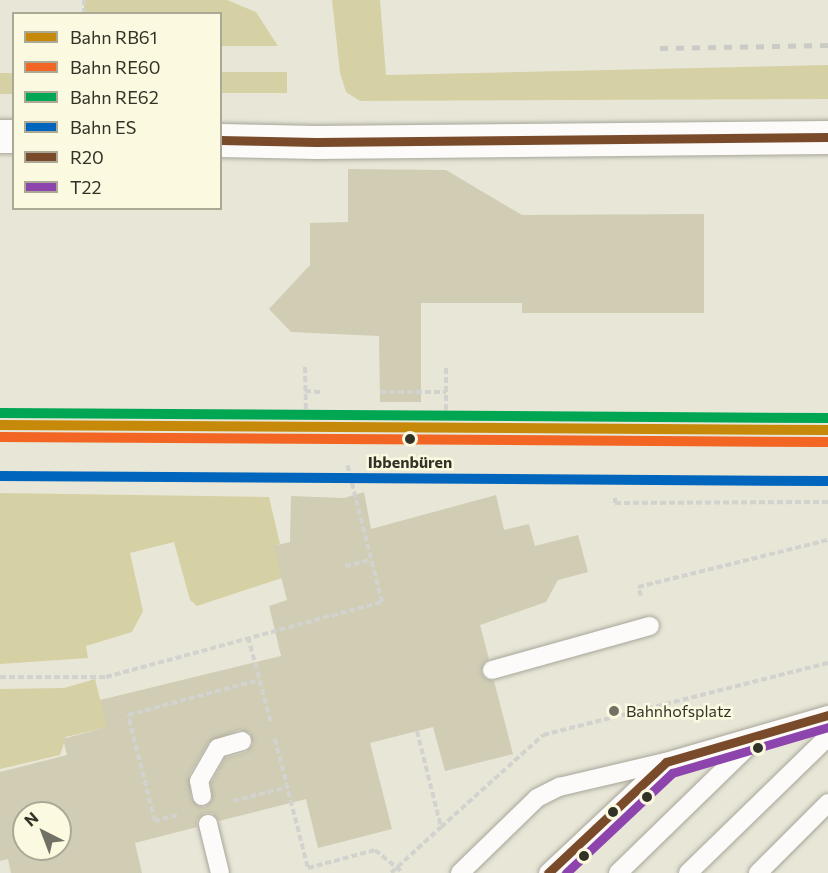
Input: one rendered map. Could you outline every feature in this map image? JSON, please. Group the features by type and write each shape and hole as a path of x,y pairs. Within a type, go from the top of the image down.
{"street":[{"path":"222,140 316,142 828,137"}],"lane":[{"path":"492,670 650,626"},
{"path":"460,873 537,798 559,787 666,762 828,715"},
{"path":"618,873 760,736"},
{"path":"688,873 828,737"},
{"path":"202,796 200,781 218,748 242,741"},
{"path":"548,873 666,762"},
{"path":"758,873 828,803"},
{"path":"208,824 220,873"}],"path":[{"path":"305,367 306,416"},
{"path":"446,368 447,416"},
{"path":"305,391 320,392"},
{"path":"380,392 446,392"},
{"path":"0,677 106,677 382,602 347,464"},
{"path":"615,498 615,502 828,502"},
{"path":"670,578 828,540"},
{"path":"345,566 370,560"},
{"path":"248,637 308,868 375,850 403,873"},
{"path":"391,873 543,735 828,663"},
{"path":"417,731 441,827"}],"shaded area":[{"path":"84,0 227,0 256,12 278,46 222,46 222,12 84,12"},
{"path":"332,0 380,0 386,75 828,65 828,99 360,101 346,92 340,73"},
{"path":"222,72 287,72 287,93 222,93"},
{"path":"0,73 12,73 12,94 0,94"},
{"path":"0,493 269,497 280,544 274,546 282,578 197,606 190,600 174,542 130,553 143,611 132,632 86,646 88,658 0,664"},
{"path":"95,679 107,727 66,737 60,755 0,769 0,689 64,688"}],"building":[{"path":"348,169 446,170 522,215 704,214 704,313 522,313 522,303 421,303 421,402 380,402 379,336 291,332 269,309 310,265 310,223 348,222"},
{"path":"364,492 371,529 496,495 504,530 529,524 535,546 578,535 588,572 558,580 546,602 480,625 489,659 484,663 481,672 485,678 494,681 513,754 445,771 433,727 370,743 392,829 318,848 306,799 219,821 212,813 205,813 197,820 197,827 135,843 142,873 11,873 8,859 0,861 0,772 67,755 63,739 106,727 100,700 281,656 269,606 287,600 273,546 290,542 291,496 344,498","holes":["239,730 250,733 253,744 246,752 225,758 211,783 212,800 205,807 198,806 191,798 189,775 209,742"]}],"railway":[{"path":"660,48 828,45"}],"rail line":[{"name":"RE62","path":"0,413 828,418"},
{"name":"RB61","path":"0,425 828,430"},
{"name":"RE60","path":"0,437 828,442"},
{"name":"ES","path":"0,476 828,481"}],"transit line":[{"name":"R20","path":"222,140 316,142 828,137"},
{"name":"R20","path":"548,873 666,762 828,715"},
{"name":"T22","path":"566,873 672,773 828,727"}],"place":[{"name":"Ibbenbüren","path":"410,439"},
{"name":"Bahnhofsplatz","path":"614,711"}]}
